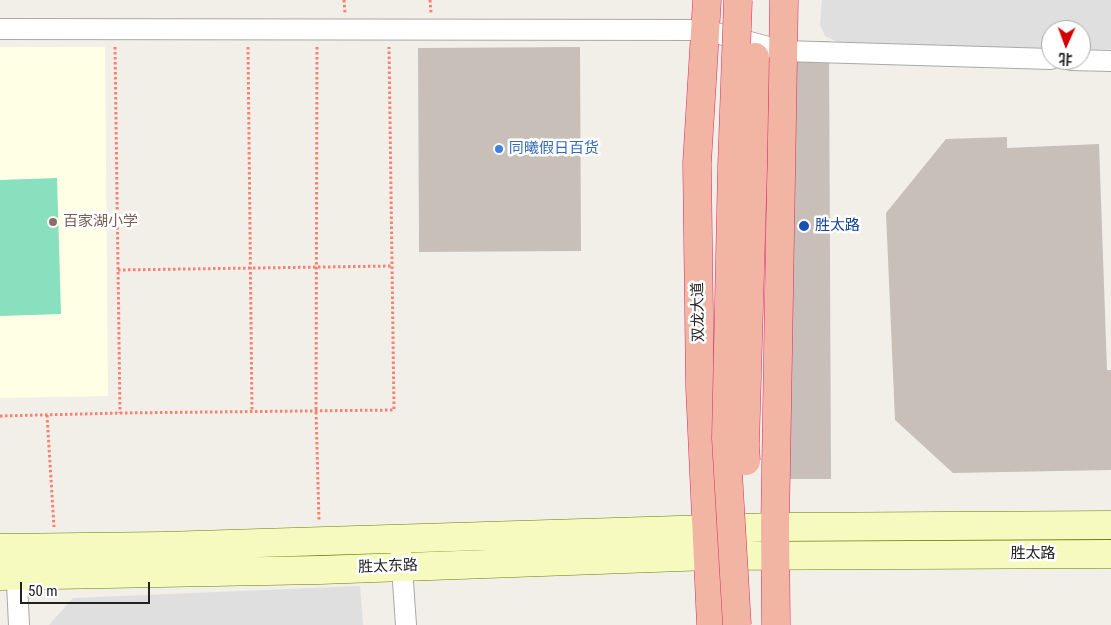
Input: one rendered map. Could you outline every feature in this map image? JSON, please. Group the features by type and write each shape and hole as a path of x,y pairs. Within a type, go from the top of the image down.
{"highway":[{"name":"双龙大道","path":"706,0 697,163 700,388 711,625"},
{"path":"737,625 726,438 738,0"},
{"path":"755,0 753,167 745,446 755,625"},
{"path":"776,625 775,527 784,0"}],"main road":[{"name":"胜太路","path":"775,527 1111,525"},
{"name":"胜太东路","path":"8,576 402,567 708,542 775,527"},
{"name":"胜太东路","path":"8,548 400,539 708,542 775,555"},
{"name":"胜太路","path":"775,555 1111,554"}],"street":[{"path":"0,29 705,30 783,50 1041,59"},
{"path":"1091,60 1111,61"},
{"path":"400,539 406,625"},
{"path":"8,548 8,576 18,625"}],"path":[{"path":"115,29 120,413"},
{"path":"248,29 252,411"},
{"path":"317,29 316,411 319,542"},
{"path":"0,416 394,410 389,29"},
{"path":"118,270 392,266"},
{"path":"47,415 55,548"}],"shaded area":[{"path":"822,0 1111,0 1111,49 1091,50 1091,20 1041,20 1041,51 846,46 825,36 820,25"},
{"name":"百家湖小学","path":"0,47 105,47 108,396 0,398"},
{"path":"360,586 363,625 49,625 73,598"}],"green space":[{"path":"57,178 61,314 0,316 0,180"}],"building":[{"path":"772,41 829,41 831,479 774,479"},
{"name":"同曦假日百货","path":"580,47 581,251 419,252 418,48"},
{"path":"1007,137 1007,148 1099,144 1107,370 1111,370 1111,470 953,473 895,420 886,213 946,139"}],"place":[{"name":"同曦假日百货","path":"499,149"},
{"name":"百家湖小学","path":"53,222"},
{"name":"胜太路","path":"804,226"}]}
